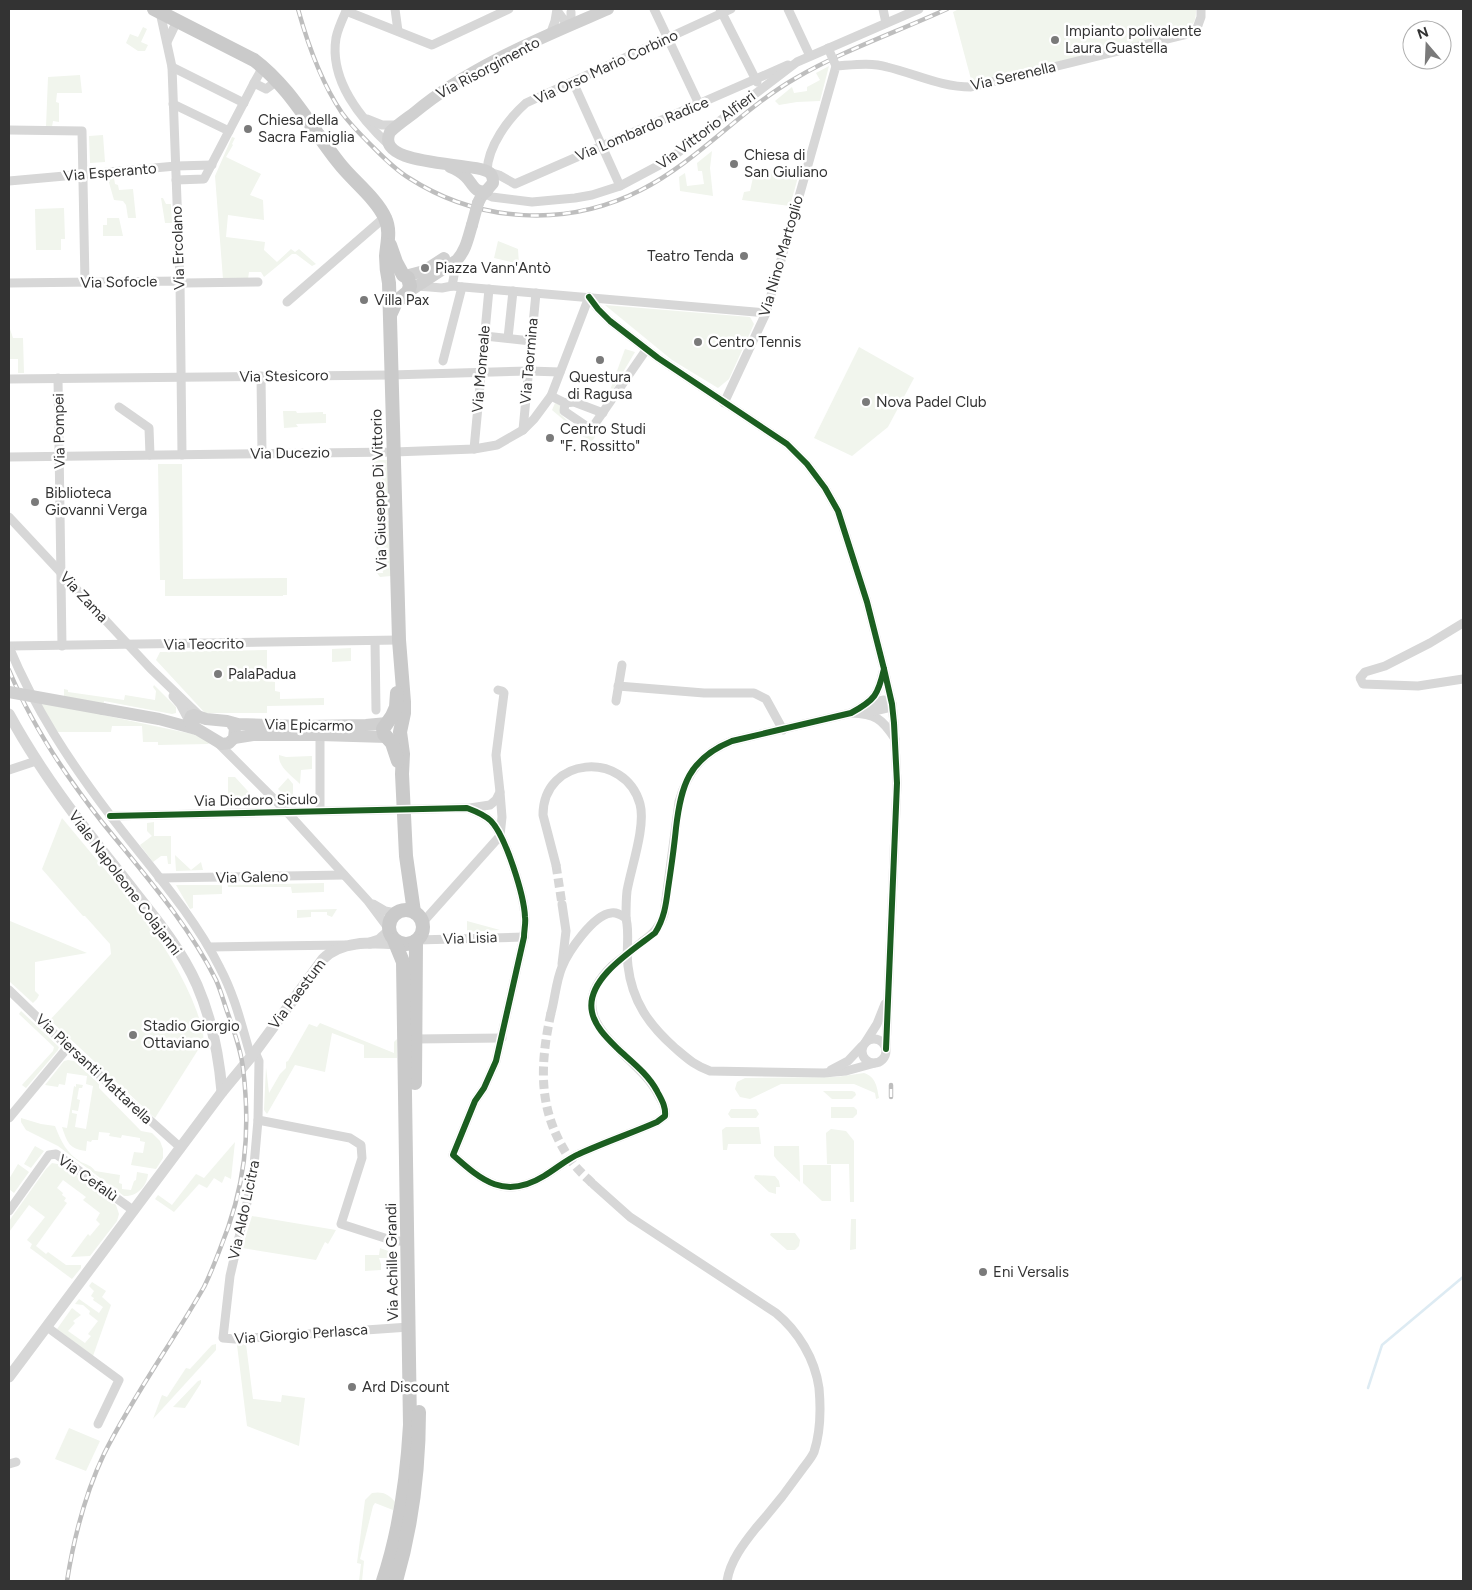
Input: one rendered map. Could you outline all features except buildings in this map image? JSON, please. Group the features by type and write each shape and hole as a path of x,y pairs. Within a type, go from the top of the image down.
{"main road":[{"path":"157,10 254,60 277,81 292,98 339,163 385,217 389,240 396,262 410,283 409,291"},
{"name":"Via Risorgimento","path":"392,147 389,135 432,97 457,81 602,11"},
{"path":"392,147 408,157 485,171 493,177 493,183 478,193"},
{"path":"442,164 463,174 478,193"},
{"path":"409,291 395,295 390,291 389,284 394,275 424,271 451,254 459,244 468,224 478,193 473,175 485,171"},
{"path":"389,316 392,308 409,291 457,260 466,247 468,224"},
{"name":"Via Giuseppe Di Vittorio","path":"389,240 386,256 389,284 399,640 404,713 392,730"},
{"path":"9,692 159,719 189,718 218,743"},
{"path":"159,719 189,718"},
{"name":"Via Epicarmo","path":"189,718 231,723 302,726 366,725 392,730"},
{"path":"231,723 236,731 234,738"},
{"path":"392,730 394,750 402,774 406,856 418,917 423,932 401,938 390,920 402,904 406,856"},
{"name":"Via Epicarmo","path":"218,743 226,744 234,738 253,735 366,735 392,730"},
{"path":"397,912 404,910 418,917"},
{"name":"Via Achille Grandi","path":"396,1581 410,1529 419,1431 414,1071 416,1039 401,938"},
{"name":"Via Achille Grandi","path":"383,1581 400,1518 410,1425 403,962 401,938"},
{"name":"Via Achille Grandi","path":"391,1581 414,1492"}],"street":[{"path":"396,9 398,31"},
{"path":"392,147 359,112 344,88 336,57 336,35 347,10 432,45 509,9"},
{"path":"654,9 699,104"},
{"name":"Via Orso Mario Corbino","path":"485,171 490,151 526,103 668,38 721,11 731,9"},
{"path":"788,9 810,56"},
{"path":"883,9 886,23"},
{"name":"Via Vittorio Alfieri","path":"478,193 515,201 558,201 592,195 620,186 667,161 797,62 919,9"},
{"name":"Via Serenella","path":"836,66 870,64 886,66 941,84 955,87 971,87 1184,35 1197,28 1201,17 1200,9"},
{"name":"Via Ercolano","path":"157,10 167,42 172,67 180,281 182,455"},
{"path":"557,10 566,23 571,25"},
{"path":"550,35 557,10"},
{"path":"571,25 569,10 584,15 602,11"},
{"path":"721,11 761,89"},
{"path":"167,42 177,20"},
{"path":"828,48 836,66"},
{"name":"Via Lombardo Radice","path":"485,171 499,175 515,184 797,62"},
{"name":"Via Nino Martoglio","path":"724,403 766,313 836,66"},
{"path":"172,67 244,103"},
{"path":"176,180 204,179 263,67"},
{"path":"254,84 266,89 277,81"},
{"path":"573,82 620,186"},
{"path":"741,85 749,86 752,93 749,98"},
{"path":"173,104 229,131"},
{"path":"359,112 371,121 382,125 400,124"},
{"path":"9,130 82,131 85,282"},
{"name":"Via Esperanto","path":"9,181 176,166 212,165"},
{"path":"287,302 385,217"},
{"path":"443,361 458,287 457,260"},
{"name":"Via Sofocle","path":"9,283 258,282"},
{"path":"409,291 458,287 766,313"},
{"name":"Via Monreale","path":"474,449 489,289"},
{"path":"508,338 513,291"},
{"name":"Via Taormina","path":"522,430 536,293"},
{"path":"556,865 543,815 543,806 550,789 560,777 580,767 596,766 619,775 632,788 637,797 641,812 627,893 627,964 631,986 651,1024 695,1065 710,1071 824,1073 846,1071 875,1063 885,1057 897,783 896,741 892,704 884,669 866,602 838,512 825,488 807,464 787,444 646,350 610,321 589,298"},
{"name":"Via Ducezio","path":"9,457 394,452 474,449 497,445 522,430 534,419 550,396 589,298"},
{"path":"485,336 531,341"},
{"path":"565,403 564,411 590,429 592,428 646,350"},
{"name":"Via Stesicoro","path":"9,379 391,375 481,371 560,372"},
{"path":"261,376 262,454"},
{"name":"Via Pompei","path":"58,378 62,646"},
{"path":"550,396 565,403 574,402 603,413"},
{"path":"119,407 149,428 150,455"},
{"name":"Via Zama","path":"9,517 160,678"},
{"path":"1463,623 1430,643 1385,666 1365,672 1360,678 1363,684 1418,686 1463,679"},
{"name":"Via Teocrito","path":"9,647 399,640"},
{"path":"375,641 376,710"},
{"name":"Via Aldo Licitra","path":"9,647 23,681 56,739 110,816 160,878 209,947 230,988 253,1055 259,1060 258,1120 253,1177 230,1276 223,1338"},
{"path":"616,701 622,666"},
{"path":"866,709 880,688 884,669"},
{"path":"160,678 174,689 189,718"},
{"path":"160,678 189,718"},
{"path":"618,686 704,693 754,693 766,699 783,730"},
{"path":"418,917 500,836 502,817 496,755 504,693 498,690"},
{"path":"467,808 480,813 492,822 500,836 519,884 526,918 524,936 496,1061 484,1088 475,1101 453,1155 477,1175 498,1186 516,1187 541,1178 578,1154 658,1122 665,1116 665,1106 652,1082 601,1031 592,1012 594,993 606,972 655,932 661,924 664,914 679,802 689,774 718,747 732,742 866,709 887,708 892,704"},
{"path":"866,709 886,724 896,741"},
{"name":"Viale Napoleone Colajanni","path":"9,714 36,761 65,804 162,928 197,984 210,1020 219,1055 222,1092"},
{"path":"320,735 320,811"},
{"path":"234,738 234,748 243,768"},
{"path":"218,743 286,811 401,938"},
{"path":"9,770 36,761"},
{"name":"Via Diodoro Siculo","path":"110,816 467,808 490,805 496,800 500,792"},
{"name":"Via Galeno","path":"160,878 344,875"},
{"path":"368,901 385,911 397,912"},
{"path":"551,1014 562,967 566,931 562,904"},
{"path":"562,967 579,939 595,922 611,913 619,914 626,918"},
{"name":"Via Lisia","path":"401,938 524,936"},
{"path":"209,947 365,945 401,938"},
{"name":"Via Paestum","path":"9,1376 222,1092 253,1055 323,959 335,949 345,945"},
{"name":"Via Piersanti Mattarella","path":"9,990 68,1047 181,1148"},
{"path":"875,1063 865,1059 862,1052 864,1044 883,1011 889,991"},
{"path":"416,1039 502,1038"},
{"path":"824,1073 848,1061 869,1040 878,1040 886,1049"},
{"path":"9,1118 68,1047"},
{"path":"258,1120 350,1138 356,1141 361,1146 362,1158 341,1224 391,1240 408,1242"},
{"name":"Via Cefalù","path":"9,1211 49,1155 56,1154 134,1211"},
{"path":"593,1184 630,1217 782,1318 789,1324 805,1348 817,1376 820,1426 814,1454 745,1542 735,1558 727,1581"},
{"path":"46,1327 119,1380 98,1424"},
{"name":"Via Giorgio Perlasca","path":"223,1338 235,1339 409,1327"}],"shaded area":[{"name":"Impianto polivalente Laura Guastella","path":"959,9 1196,9 1196,16 1186,31 1113,49 1110,47 1107,50 972,83 953,12"},
{"path":"143,27 147,29 141,42 148,45 145,51 138,51 126,43 130,34 138,37"},
{"path":"829,66 820,101 779,105 775,101 792,87 794,93 807,91 807,87 820,80 816,73"},
{"path":"80,75 82,93 57,93 56,102 59,103 59,122 53,121 52,127 46,127 48,77"},
{"path":"103,135 105,162 90,163 89,136"},
{"path":"232,137 235,138 233,145 226,157 261,174 250,195 263,200 264,220 228,215 226,237 265,242 264,250 277,262 291,249 295,252 299,249 316,264 312,266 296,254 292,254 264,277 261,272 249,272 248,279 223,279 215,176"},
{"path":"712,151 710,168 713,196 680,191 679,177 685,173 687,186 704,184 702,171 698,171 697,163"},
{"path":"769,169 798,177 790,206 742,200 744,192 750,191 754,173 767,177"},
{"path":"114,178 119,190 133,189 136,218 128,218 126,205 123,201 114,200 108,179"},
{"path":"161,198 163,198 166,204 171,204 172,223 165,223"},
{"path":"64,208 65,239 61,239 61,250 36,250 35,209"},
{"path":"107,218 119,218 123,236 103,236 103,225 107,225"},
{"path":"498,241 518,249 519,264 494,258"},
{"name":"Centro Tennis","path":"605,305 750,317 754,324 729,379 718,388 672,360"},
{"path":"9,326 13,338 23,338 24,373 18,373 18,359 9,359"},
{"name":"Nova Padel Club","path":"859,347 914,378 888,427 852,456 814,438"},
{"path":"625,349 635,352 606,401"},
{"path":"555,403 560,405 560,414 582,434 596,435 591,443 552,410"},
{"path":"283,411 296,411 297,413 323,412 323,414 326,414 326,423 296,424 298,427 284,428"},
{"path":"374,460 388,460 389,515 376,515 375,485 380,485 380,470 374,470"},
{"path":"158,464 182,464 183,579 287,578 287,595 165,596 165,580 160,580"},
{"path":"376,521 389,521 391,576 380,577 377,573 383,573 382,566 377,566"},
{"path":"351,648 351,661 332,662 332,649"},
{"name":"PalaPadua","path":"267,650 267,681 275,682 275,691 280,692 280,699 324,698 324,705 267,706 267,713 205,713 156,660 160,652"},
{"path":"154,685 176,707 176,713 172,714 104,701 103,715 197,735 205,739 209,744 158,745 158,742 143,742 142,726 112,726 111,732 57,732 34,693 64,698 64,689 68,690 68,692 124,700 125,695 155,700 156,691 153,687"},
{"path":"279,755 286,757 312,756 312,769 301,770 300,784 283,767"},
{"path":"228,777 235,777 257,801 231,802 230,796 228,796"},
{"path":"288,778 293,784 293,804 278,789"},
{"path":"62,818 119,886 156,935 186,985 202,1027 203,1042 155,1118 50,1020 111,954 110,944 42,869"},
{"path":"154,822 154,836 171,836 171,864 168,864 167,856 161,856 153,862 140,845 152,836 147,831 147,823"},
{"path":"175,855 191,870 201,862 203,870 176,871"},
{"path":"324,883 324,892 292,893 291,887 228,887 228,885"},
{"path":"176,885 222,885 222,894 193,895 193,908 190,909"},
{"path":"337,909 332,917 327,915 327,912 311,912 311,917 297,918 297,910"},
{"path":"10,921 87,953 35,962 35,991 39,995 33,1003 9,981"},
{"path":"467,921 500,930 467,932"},
{"path":"21,1011 59,1047 26,1088 22,1085 53,1051 54,1047 19,1014"},
{"path":"320,1023 394,1053 394,1042 397,1039 397,1058 364,1058 364,1045 332,1033 325,1072 295,1065 267,1114 264,1110 266,1067 269,1093 280,1074 286,1068 286,1062 309,1024 317,1027"},
{"path":"64,1061 74,1061 99,1084 99,1088 141,1131 152,1133 160,1141 163,1149 163,1158 156,1169 131,1165 134,1152 143,1153 145,1142 140,1141 140,1138 122,1135 121,1138 109,1136 110,1133 99,1132 98,1140 87,1141 86,1151 76,1149 70,1144 65,1137 62,1127 67,1128 74,1086 76,1087 76,1084 83,1085 82,1088 79,1088 77,1099 80,1100 78,1111 72,1110 72,1113 77,1114 75,1127 86,1129 93,1086 86,1084 87,1076 67,1073 65,1085 59,1084 58,1087 45,1085"},
{"path":"864,1073 871,1077 877,1086 879,1098 876,1099 875,1093 854,1084 781,1084 750,1099 740,1097 735,1089 737,1082 745,1078 836,1077"},
{"path":"823,1091 852,1091 856,1095 852,1099 832,1099"},
{"path":"831,1107 854,1107 857,1110 857,1114 853,1118 831,1118"},
{"path":"731,1109 756,1109 759,1114 756,1118 731,1118 728,1114"},
{"path":"21,1118 55,1126 62,1142 71,1155 95,1171 120,1175 119,1183 122,1184 122,1189 131,1190 136,1180 137,1172 148,1174 146,1183 137,1193 124,1196 58,1146 26,1130 21,1122"},
{"path":"726,1127 759,1127 761,1144 728,1144 727,1150 723,1150 722,1130"},
{"path":"831,1129 846,1131 854,1141 854,1202 850,1202 849,1164 827,1164 826,1133"},
{"path":"235,1142 231,1179 225,1176 222,1183 214,1178 207,1188 199,1184 174,1212 155,1199 158,1195 172,1205 196,1174 204,1178"},
{"path":"35,1146 44,1151 31,1168 24,1164"},
{"path":"774,1146 799,1146 800,1182 774,1156"},
{"path":"52,1163 63,1165 116,1205 119,1214 117,1221 90,1256 71,1257 88,1234 90,1236 100,1224 96,1220 100,1213 83,1200 86,1197 63,1180 57,1188 63,1193 62,1195 66,1198 64,1201 67,1203 36,1246 66,1265 81,1265 81,1268 72,1279 30,1248 32,1244 27,1240 45,1217 29,1205 9,1232 9,1221"},
{"path":"18,1164 29,1172 14,1193 9,1189 9,1179"},
{"path":"803,1165 831,1165 831,1201 822,1201 803,1183"},
{"path":"755,1175 775,1176 779,1181 780,1187 776,1187 776,1194 769,1192 754,1178"},
{"path":"252,1216 336,1230 328,1244 325,1242 316,1260 242,1248"},
{"path":"851,1219 856,1219 856,1249 850,1250"},
{"path":"771,1233 795,1233 800,1240 799,1246 795,1250 787,1250 770,1235"},
{"path":"380,1248 399,1255 400,1258 379,1258 381,1270 365,1271 365,1255 379,1255"},
{"path":"92,1282 106,1291 102,1297 111,1305 93,1356 57,1329 72,1308 81,1315 73,1321 75,1323 68,1331 85,1343 91,1336 88,1334 98,1321 89,1314 90,1311 83,1305 75,1304 79,1299 99,1313 103,1307 93,1300 94,1298 91,1296 94,1291 89,1286"},
{"path":"216,1344 216,1350 153,1419 162,1395 167,1397 186,1368 190,1369 212,1345"},
{"path":"246,1344 253,1399 281,1402 282,1395 305,1398 299,1446 247,1426 237,1345"},
{"path":"201,1380 185,1408 173,1407 198,1381"},
{"path":"69,1428 100,1441 86,1471 55,1459"},
{"path":"379,1492 385,1494 395,1502 393,1510 375,1503 373,1506 360,1559 364,1561 362,1581 359,1581 361,1564 357,1563 365,1500 372,1493"}],"waterway":[{"path":"1368,1388 1382,1345 1463,1277"}],"tunnel":[{"path":"556,865 562,904"},
{"path":"551,1013 544,1053 543,1072 547,1108 561,1144 574,1165 593,1184"}],"railway":[{"path":"298,9 316,63 334,101 352,125 388,162 436,193 464,204 494,212 524,215 554,215 583,210 613,202 641,190 681,165 756,105 796,78 852,50 947,9"},
{"path":"9,670 28,711 62,768 102,822 164,898 192,938 218,984 237,1041 242,1061 245,1092 246,1138 244,1160 235,1204 228,1226 204,1287 127,1411 104,1454 81,1516 67,1581"},
{"path":"891,1085 891,1097"}],"cycle path":[{"path":"589,297 610,321 658,358 787,444 807,464 825,488 838,511 867,602 892,704 894,723 897,783 886,1049"},
{"path":"110,816 467,808 491,821 497,829 508,853 518,881 524,907 524,937 496,1061 484,1088 475,1101 453,1155 484,1179 506,1187 517,1186 530,1183 575,1156 657,1122 665,1116 663,1103 649,1079 599,1028 592,1012 592,1000 596,988 603,977 613,966 655,933 661,922 666,901 681,799 684,787 696,765 705,756 732,741 851,713 874,696 880,685 884,669"}],"place":[{"name":"Impianto polivalente Laura Guastella","path":"1055,40"},
{"name":"Chiesa della Sacra Famiglia","path":"248,129"},
{"name":"Chiesa di San Giuliano","path":"734,164"},
{"name":"Teatro Tenda","path":"744,256"},
{"name":"Piazza Vann'Antò","path":"425,268"},
{"name":"Villa Pax","path":"364,300"},
{"name":"Centro Tennis","path":"698,342"},
{"name":"Questura di Ragusa","path":"600,360"},
{"name":"Nova Padel Club","path":"866,402"},
{"name":"Centro Studi \"F. Rossitto\"","path":"550,438"},
{"name":"Biblioteca Giovanni Verga","path":"35,502"},
{"name":"PalaPadua","path":"218,674"},
{"name":"Stadio Giorgio Ottaviano","path":"133,1035"},
{"name":"Eni Versalis","path":"983,1272"},
{"name":"Ard Discount","path":"352,1387"}]}
